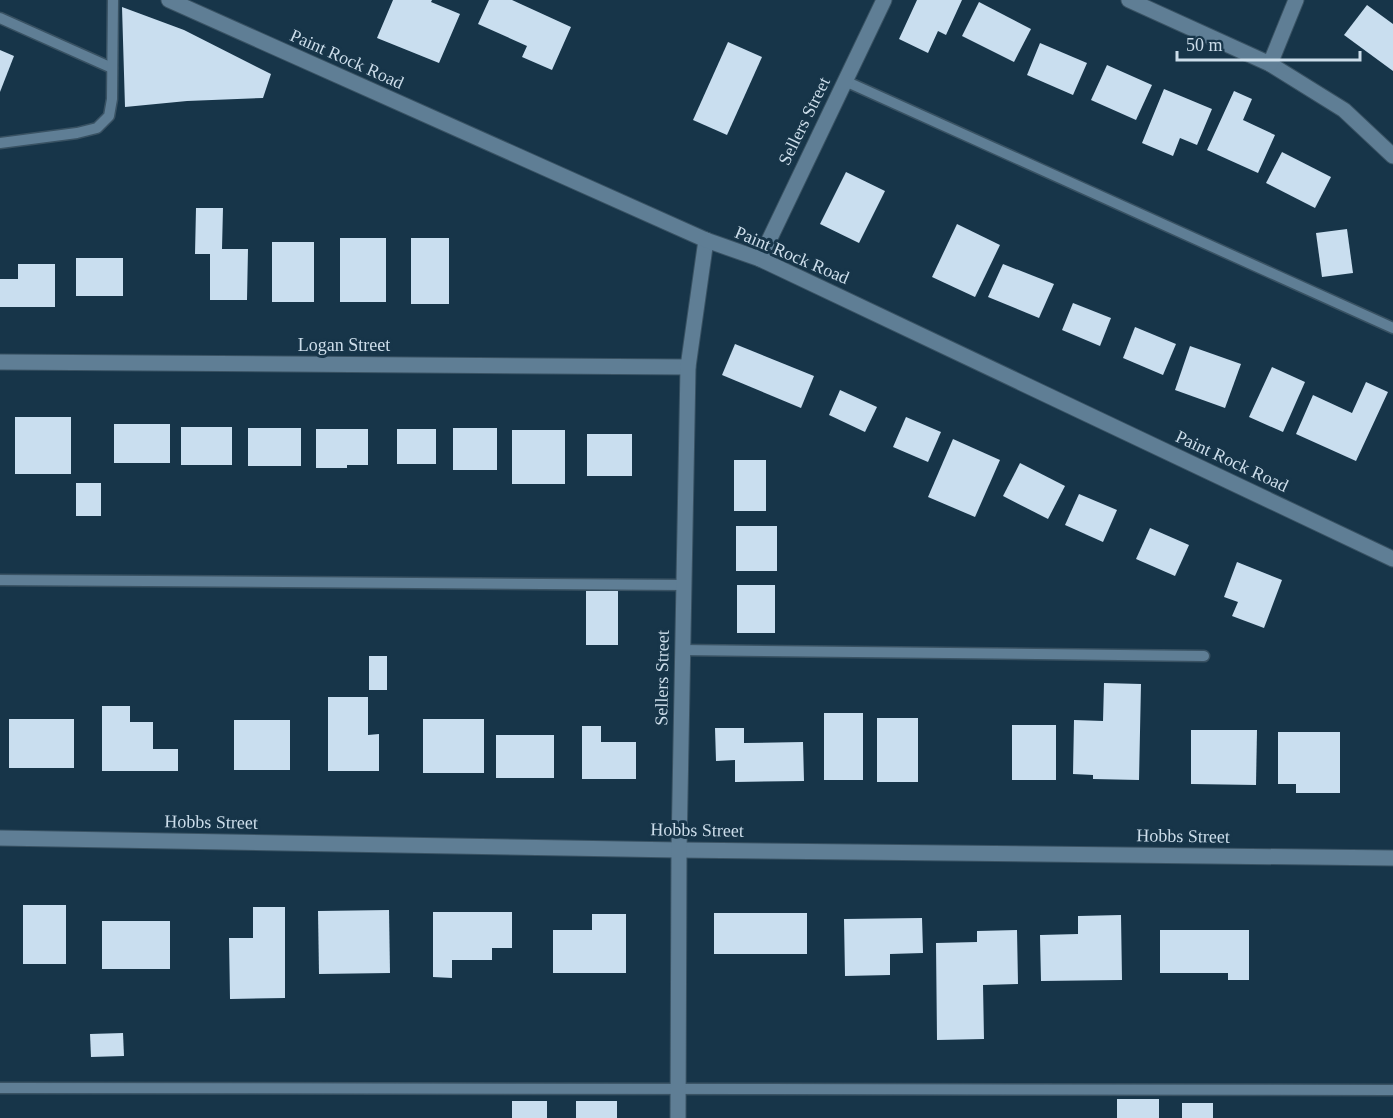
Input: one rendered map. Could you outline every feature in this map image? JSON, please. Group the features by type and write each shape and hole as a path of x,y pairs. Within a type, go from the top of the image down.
{"street":[{"name":"Paint Rock Road","path":"169,0 706,240 760,259 1393,559"},
{"name":"Sellers Street","path":"760,259 884,0"},
{"path":"1129,0 1270,64 1344,110 1393,156"},
{"path":"1270,64 1296,0"},
{"name":"Sellers Street","path":"678,1118 679,850 688,367 706,240"},
{"name":"Logan Street","path":"0,362 688,367"},
{"name":"Hobbs Street","path":"0,838 679,850 1393,858"}],"lane":[{"path":"0,143 77,133 97,128 109,116 112,99 113,0"},
{"path":"0,18 112,68"},
{"path":"845,81 1393,328"},
{"path":"0,579 684,585"},
{"path":"682,650 1204,656"},
{"path":"0,1088 1393,1090"}],"building":[{"path":"393,0 432,0 431,2 460,14 439,63 377,38"},
{"path":"489,0 512,0 571,27 552,70 522,57 527,46 478,24"},
{"path":"917,0 962,0 946,35 938,31 928,53 899,39"},
{"path":"979,2 1031,29 1014,62 962,36"},
{"path":"1367,5 1393,24 1393,71 1344,35"},
{"path":"122,7 184,30 271,74 263,98 187,101 125,107"},
{"path":"728,42 762,57 727,135 693,120"},
{"path":"1040,43 1087,63 1073,95 1027,75"},
{"path":"0,50 14,56 0,92"},
{"path":"1107,65 1152,85 1136,120 1091,100"},
{"path":"1164,89 1212,109 1197,145 1180,138 1173,156 1142,143"},
{"path":"1234,91 1252,99 1243,120 1275,135 1258,173 1207,150"},
{"path":"1282,152 1331,177 1315,208 1266,183"},
{"path":"846,172 885,191 859,243 820,224"},
{"path":"196,208 223,208 222,249 248,249 247,300 210,300 210,254 195,254"},
{"path":"957,224 1000,245 975,297 932,277"},
{"path":"1347,229 1353,273 1322,277 1316,233"},
{"path":"340,238 386,238 386,302 340,302"},
{"path":"411,238 449,238 449,304 411,304"},
{"path":"272,242 314,242 314,302 272,302"},
{"path":"76,258 123,258 123,296 76,296"},
{"path":"18,264 55,264 55,307 0,307 0,279 18,279"},
{"path":"1003,264 1054,284 1039,318 988,297"},
{"path":"1073,303 1111,318 1100,346 1062,330"},
{"path":"1135,327 1176,344 1163,375 1123,358"},
{"path":"735,344 814,376 801,408 722,375"},
{"path":"1190,346 1241,364 1225,408 1175,390"},
{"path":"1272,367 1305,382 1283,432 1249,417"},
{"path":"1366,382 1388,392 1356,461 1296,434 1313,395 1352,413"},
{"path":"840,390 877,407 865,432 829,415"},
{"path":"15,417 71,417 71,474 15,474"},
{"path":"906,417 941,432 928,462 893,447"},
{"path":"114,424 170,424 170,463 114,463"},
{"path":"181,427 232,427 232,465 181,465"},
{"path":"248,428 301,428 301,466 248,466"},
{"path":"453,428 497,428 497,470 453,470"},
{"path":"316,429 368,429 368,465 316,468"},
{"path":"397,429 436,429 436,464 397,464"},
{"path":"512,430 565,430 565,484 512,484"},
{"path":"587,434 632,434 632,476 587,476"},
{"path":"953,439 1000,460 975,517 928,497"},
{"path":"734,460 766,460 766,511 734,511"},
{"path":"1020,463 1065,486 1048,519 1003,496"},
{"path":"76,483 101,483 101,516 76,516"},
{"path":"1079,494 1117,510 1103,542 1065,525"},
{"path":"736,526 777,526 777,571 736,571"},
{"path":"1150,528 1189,545 1175,576 1136,559"},
{"path":"1237,562 1282,580 1264,628 1232,616 1238,602 1224,597"},
{"path":"737,585 775,585 775,633 737,633"},
{"path":"586,591 618,591 618,645 586,645"},
{"path":"369,656 387,656 387,690 369,690"},
{"path":"1104,683 1141,684 1139,780 1093,779 1093,775 1073,774 1074,720 1103,721"},
{"path":"328,697 368,697 368,735 379,734 379,771 328,771"},
{"path":"102,706 130,706 130,722 153,722 153,749 178,749 178,771 102,771"},
{"path":"824,713 863,713 863,780 824,780"},
{"path":"877,718 918,718 918,782 877,782"},
{"path":"9,719 74,719 74,768 9,768"},
{"path":"423,719 484,719 484,773 423,773"},
{"path":"234,720 290,720 290,770 234,770"},
{"path":"1012,725 1056,725 1056,780 1012,780"},
{"path":"582,726 601,726 601,742 636,742 636,779 582,779"},
{"path":"715,728 744,728 744,743 803,742 804,781 735,782 735,760 716,761"},
{"path":"1191,730 1257,730 1256,785 1191,784"},
{"path":"1278,732 1340,732 1340,793 1296,793 1296,784 1278,784"},
{"path":"496,735 554,735 554,778 496,778"},
{"path":"23,905 66,905 66,964 23,964"},
{"path":"253,907 285,907 285,998 230,999 229,938 253,938"},
{"path":"389,910 390,973 319,974 318,911"},
{"path":"433,912 512,912 512,948 492,948 492,960 452,960 452,978 433,977"},
{"path":"714,913 807,913 807,954 714,954"},
{"path":"592,914 626,914 626,973 553,973 553,930 592,930"},
{"path":"1121,915 1122,980 1041,981 1040,935 1078,934 1078,916"},
{"path":"922,918 923,953 890,954 890,975 845,976 844,919"},
{"path":"102,921 170,921 170,969 102,969"},
{"path":"1017,930 1018,984 983,985 984,1039 937,1040 936,943 977,942 977,931"},
{"path":"1160,930 1249,930 1249,980 1228,980 1228,973 1160,973"},
{"path":"123,1033 124,1056 91,1057 90,1034"},
{"path":"1117,1099 1159,1099 1159,1118 1117,1118"},
{"path":"512,1101 547,1101 547,1118 512,1118"},
{"path":"576,1101 617,1101 617,1118 576,1118"},
{"path":"1182,1103 1213,1103 1213,1118 1182,1118"}]}
